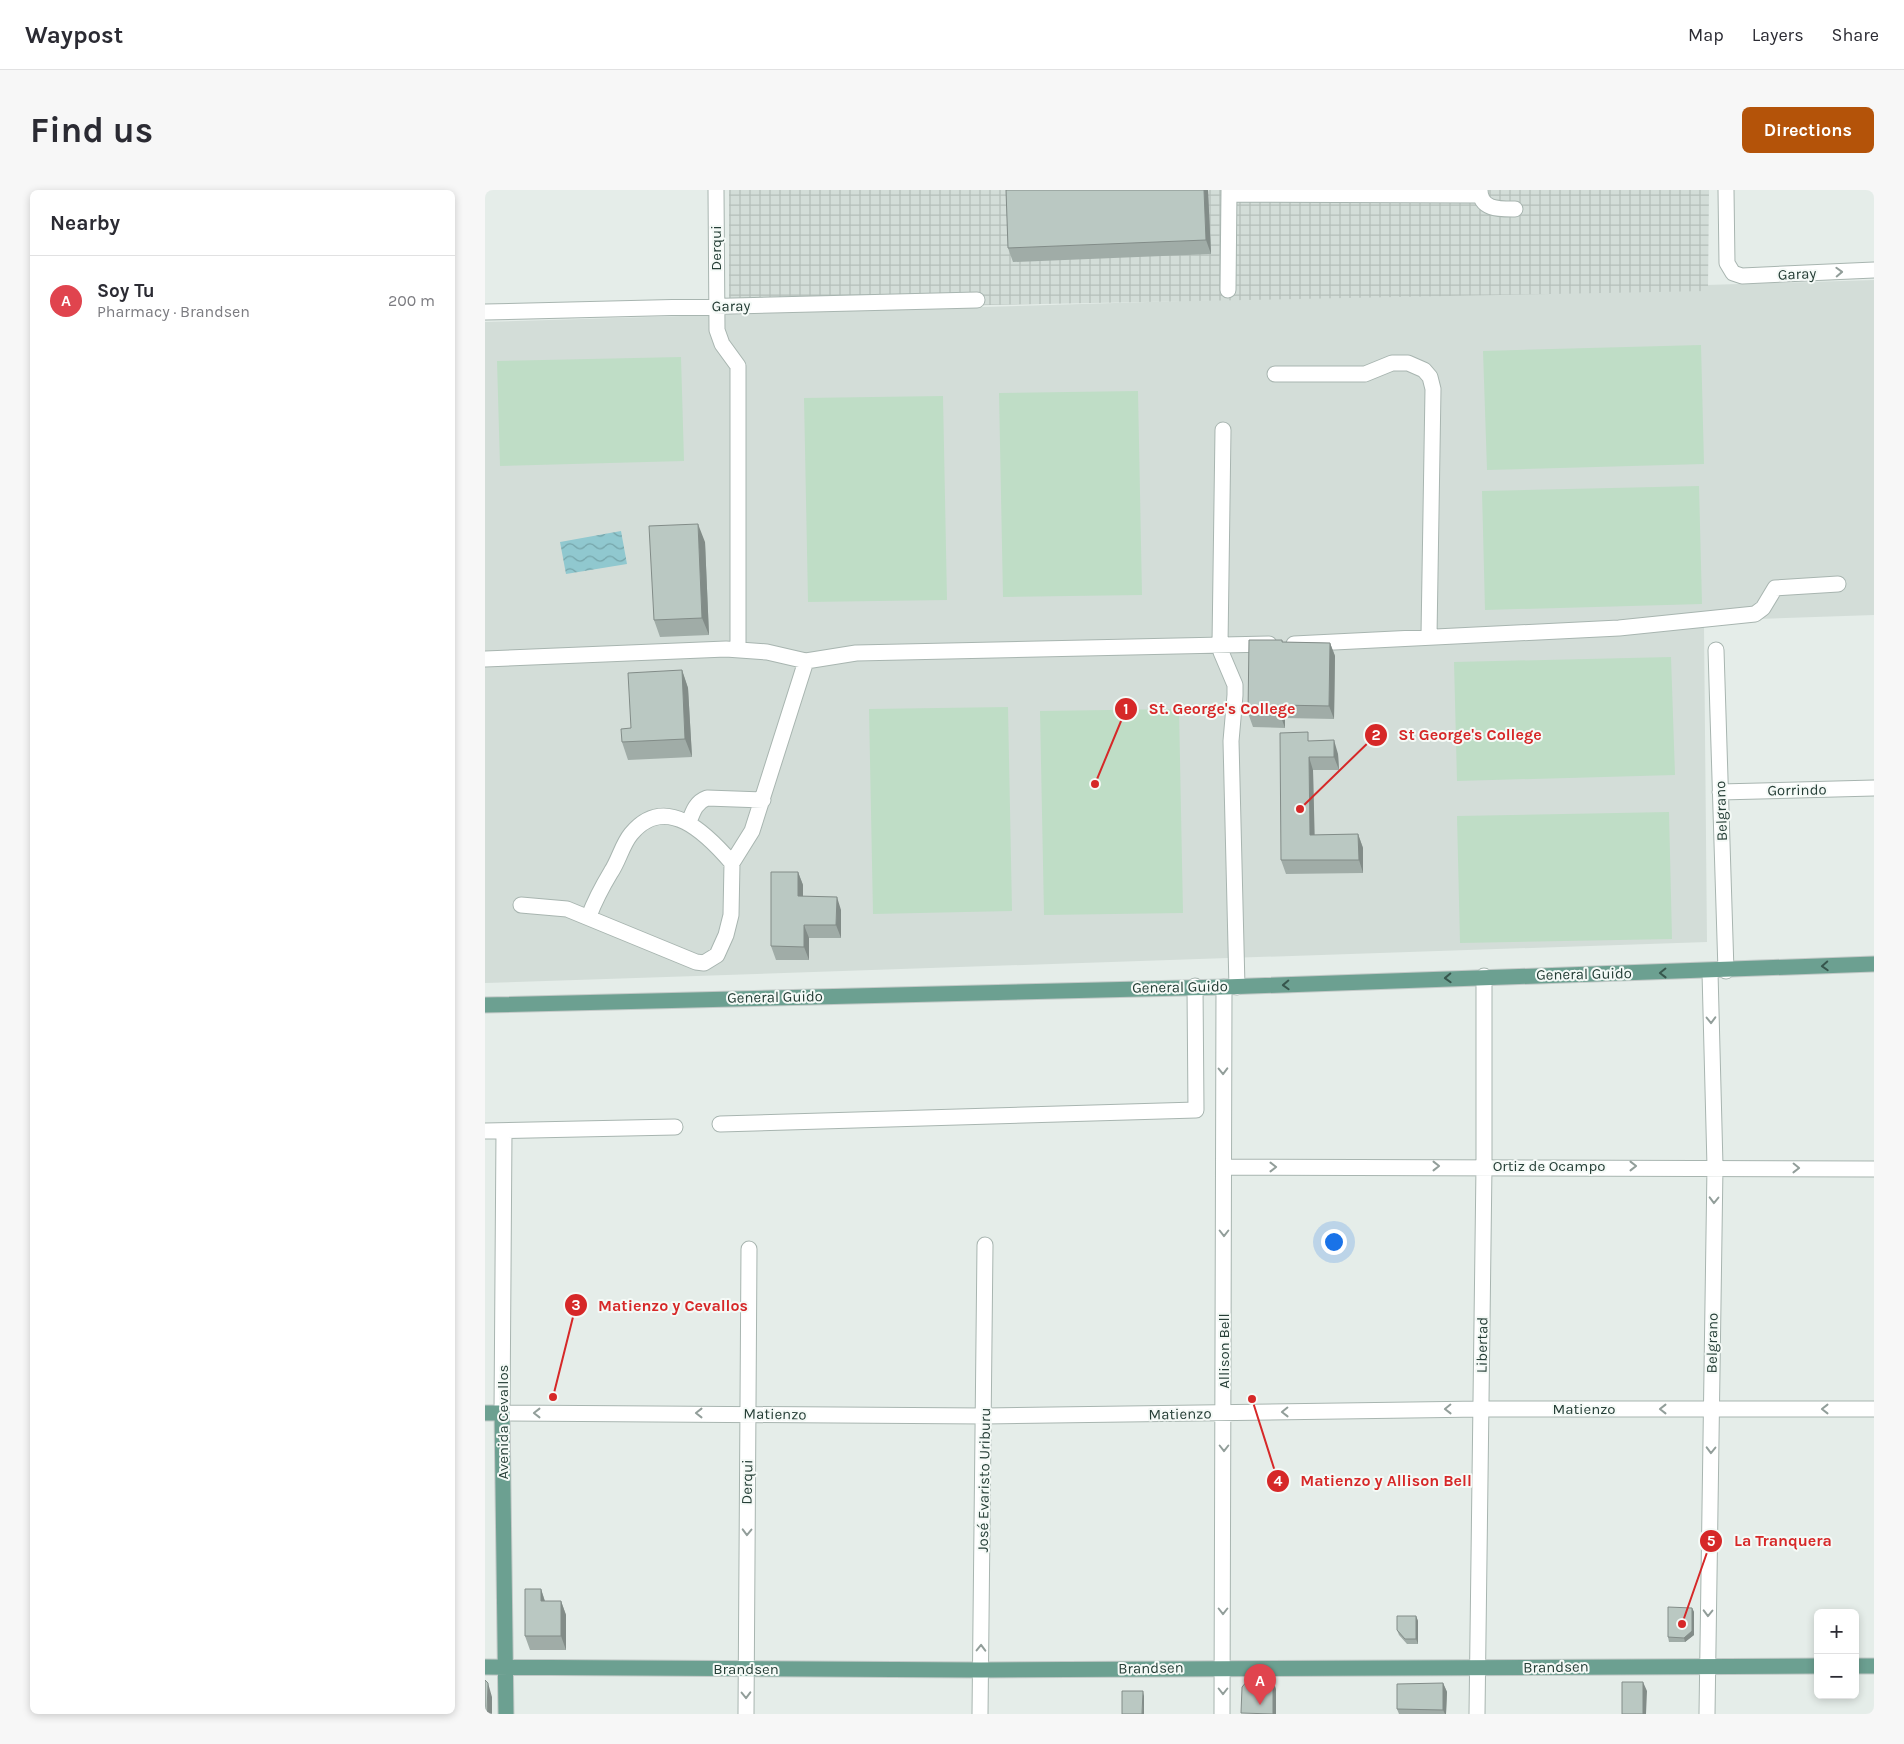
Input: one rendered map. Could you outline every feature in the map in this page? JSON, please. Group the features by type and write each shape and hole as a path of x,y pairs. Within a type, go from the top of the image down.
{"main road":[{"name":"General Guido","path":"485,1005 1195,986 1230,987 1484,976 1710,972 1874,964"},
{"name":"Matienzo","path":"485,1413 502,1413"},
{"name":"Avenida Cevallos","path":"502,1413 507,1667 506,1714"},
{"name":"Brandsen","path":"485,1667 981,1670 1223,1667 1814,1666"},
{"path":"1859,1666 1874,1666"}],"street":[{"name":"Derqui","path":"716,190 715,306 718,336 738,366 738,650"},
{"name":"Garay","path":"1726,190 1727,264 1733,273 1742,276 1874,270"},
{"path":"1228,290 1229,192 1480,193 1483,202 1489,207 1515,209"},
{"name":"Garay","path":"485,312 977,300"},
{"path":"1275,374 1365,374 1400,362 1413,364 1424,370 1430,378 1433,389 1429,636"},
{"name":"Allison Bell","path":"1223,430 1220,645 1221,652 1235,685 1231,741 1230,987 1223,1035 1225,1167 1223,1714"},
{"path":"485,659 602,655 635,651 738,650 767,652 806,661 856,653 1281,644 1619,628 1755,614 1763,608 1775,588 1838,584"},
{"name":"Belgrano","path":"1716,650 1726,971"},
{"path":"521,905 555,906 589,916 703,964 717,955 726,935 731,915 732,863 753,831 806,661"},
{"name":"Gorrindo","path":"1720,792 1874,788"},
{"path":"689,822 695,806 701,800 707,798 763,800"},
{"path":"589,916 603,883 632,833 657,818 670,817 689,822 707,837 732,863"},
{"name":"Belgrano","path":"1707,1714 1715,1166 1710,972"},
{"name":"Libertad","path":"1477,1714 1484,1166 1484,976"},
{"path":"720,1124 1196,1110 1195,986"},
{"path":"1196,1035 1223,1035"},
{"path":"485,1131 675,1127"},
{"name":"Avenida Cevallos","path":"502,1413 504,1131"},
{"name":"Ortiz de Ocampo","path":"1225,1167 1715,1166 1874,1168"},
{"name":"José Evaristo Uriburu","path":"980,1714 985,1416 985,1245"},
{"name":"Derqui","path":"746,1714 749,1249"},
{"name":"Matienzo","path":"502,1413 985,1416 1481,1409 1874,1409"}],"shaded area":[{"path":"729,190 1709,190 1708,291 729,310"},
{"path":"1874,280 1874,615 1728,620 1704,627 1707,942 485,983 485,322"}],"green space":[{"path":"1701,345 1704,464 1487,470 1483,351"},
{"path":"681,357 684,461 500,466 497,361"},
{"path":"1138,391 1142,595 1003,597 999,393"},
{"path":"943,396 947,600 808,602 804,398"},
{"path":"1699,486 1702,604 1485,610 1482,491"},
{"path":"1671,657 1675,775 1457,781 1454,662"},
{"path":"1008,707 1012,911 873,914 869,709"},
{"path":"1179,709 1183,913 1044,915 1040,711"},
{"path":"1669,812 1672,939 1460,943 1457,816"}],"water":[{"path":"621,531 627,564 566,574 560,542"}],"building":[{"path":"1006,190 1204,190 1206,240 1008,248"},
{"path":"698,524 702,618 654,620 649,526"},
{"path":"1249,640 1330,643 1329,706 1280,705 1280,714 1248,713"},
{"path":"682,670 685,739 622,742 621,729 631,728 628,673"},
{"path":"1308,732 1308,741 1334,740 1334,757 1309,757 1310,835 1358,834 1359,860 1281,860 1280,733"},
{"path":"771,872 798,872 798,896 837,897 836,925 804,925 804,947 771,946"},
{"path":"525,1589 541,1589 541,1601 561,1601 561,1636 525,1636"},
{"path":"1668,1607 1692,1608 1692,1631 1684,1638 1668,1637"},
{"path":"1397,1616 1416,1616 1416,1639 1405,1639 1397,1630"},
{"path":"485,1680 488,1683 487,1714 485,1714"},
{"path":"1248,1680 1273,1680 1273,1714 1241,1713 1242,1687"},
{"path":"1622,1682 1643,1682 1643,1714 1622,1714"},
{"path":"1443,1683 1443,1710 1397,1709 1397,1684"},
{"path":"1122,1691 1143,1691 1142,1714 1122,1714"}],"place":[{"name":"St. George's College","path":"1095,784"},
{"name":"St George's College","path":"1300,809"},
{"name":"Matienzo y Cevallos","path":"553,1397"},
{"name":"Matienzo y Allison Bell","path":"1252,1399"},
{"name":"La Tranquera","path":"1682,1624"},
{"name":"Soy Tu","path":"1260,1705"}]}
